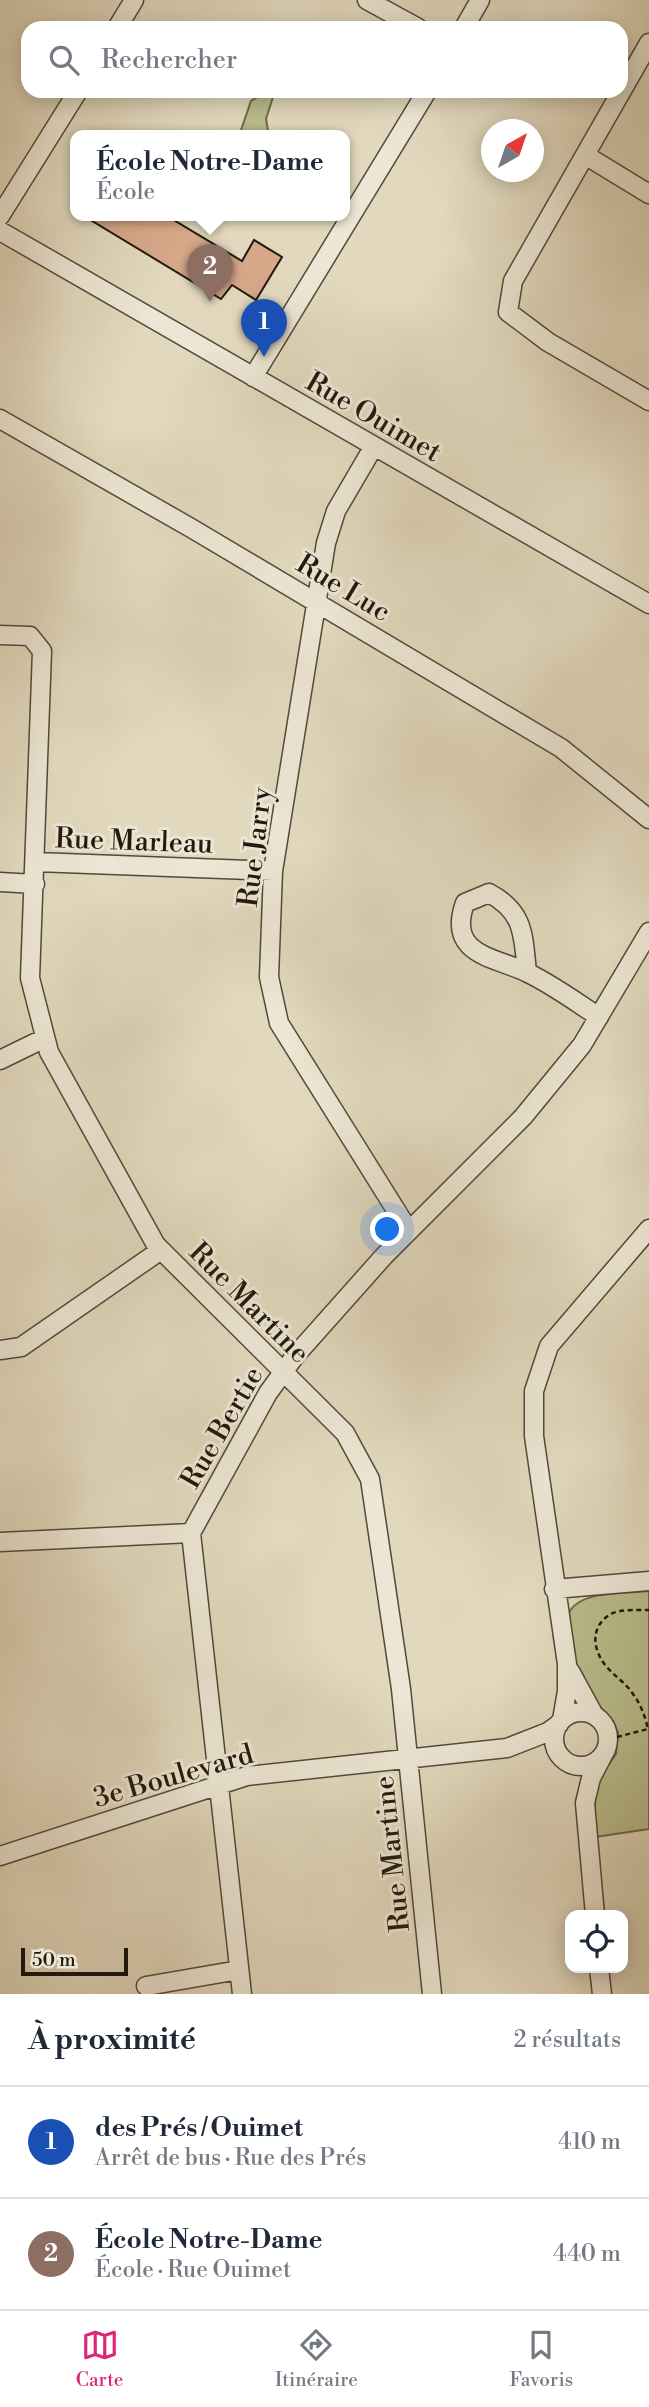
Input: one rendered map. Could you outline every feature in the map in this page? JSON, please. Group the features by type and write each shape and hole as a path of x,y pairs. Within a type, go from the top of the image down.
{"street":[{"path":"121,21 134,0"},
{"path":"368,0 406,21"},
{"path":"468,21 480,0"},
{"path":"628,80 649,43"},
{"path":"0,216 74,98"},
{"path":"350,217 422,98"},
{"path":"618,98 513,281 508,312 548,342 649,401"},
{"path":"585,155 649,194"},
{"path":"253,377 347,221"},
{"name":"Rue Ouimet","path":"0,230 649,604"},
{"name":"Rue Luc","path":"0,419 317,602 561,748 649,819"},
{"name":"Rue Jarry","path":"374,446 336,511 326,543 273,871 269,977 279,1023 410,1231"},
{"name":"Rue Martine","path":"0,635 30,636 42,651 30,978 49,1052 161,1250 345,1433 370,1479 407,1761 432,1994"},
{"name":"Rue Marleau","path":"36,862 273,871"},
{"path":"0,882 35,884"},
{"path":"527,972 523,936 517,917 505,901 489,893 465,904 460,918 469,946 492,961 527,972 599,1017"},
{"name":"Rue Bertie","path":"242,1994 191,1533 268,1393 284,1372 410,1231 523,1117 582,1045 649,932"},
{"path":"0,1060 45,1038"},
{"path":"585,1803 554,1742 567,1691 567,1664 554,1589 534,1436 534,1391 549,1346 649,1229"},
{"path":"0,1350 21,1347 161,1250"},
{"path":"0,1542 191,1533"},
{"path":"554,1589 649,1581"},
{"path":"567,1664 594,1715 607,1733 607,1748 591,1778 585,1803 594,1910"},
{"path":"507,1748 548,1732 560,1722 581,1712 594,1715"},
{"path":"507,1748 552,1753 564,1760 586,1766 603,1755"},
{"name":"3e Boulevard","path":"0,1856 247,1776 407,1761 507,1748"},
{"path":"146,1986 239,1970"},
{"path":"600,1973 602,1994"}],"path":[{"path":"617,1737 648,1729 645,1714 631,1691 619,1681 598,1654 594,1643 597,1626 612,1613 649,1610"}],"green space":[{"path":"256,98 273,98 266,119 268,130 241,130 251,101"},
{"path":"649,1591 649,1829 595,1837 595,1784 616,1754 618,1733 613,1721 592,1699 577,1670 567,1618 579,1602 590,1598 614,1593"}],"building":[{"path":"92,221 175,221 242,261 254,240 282,257 256,300 232,285 221,299"}],"place":[{"name":"École Notre-Dame","path":"210,302"},
{"name":"des Prés / Ouimet","path":"264,357"}]}
